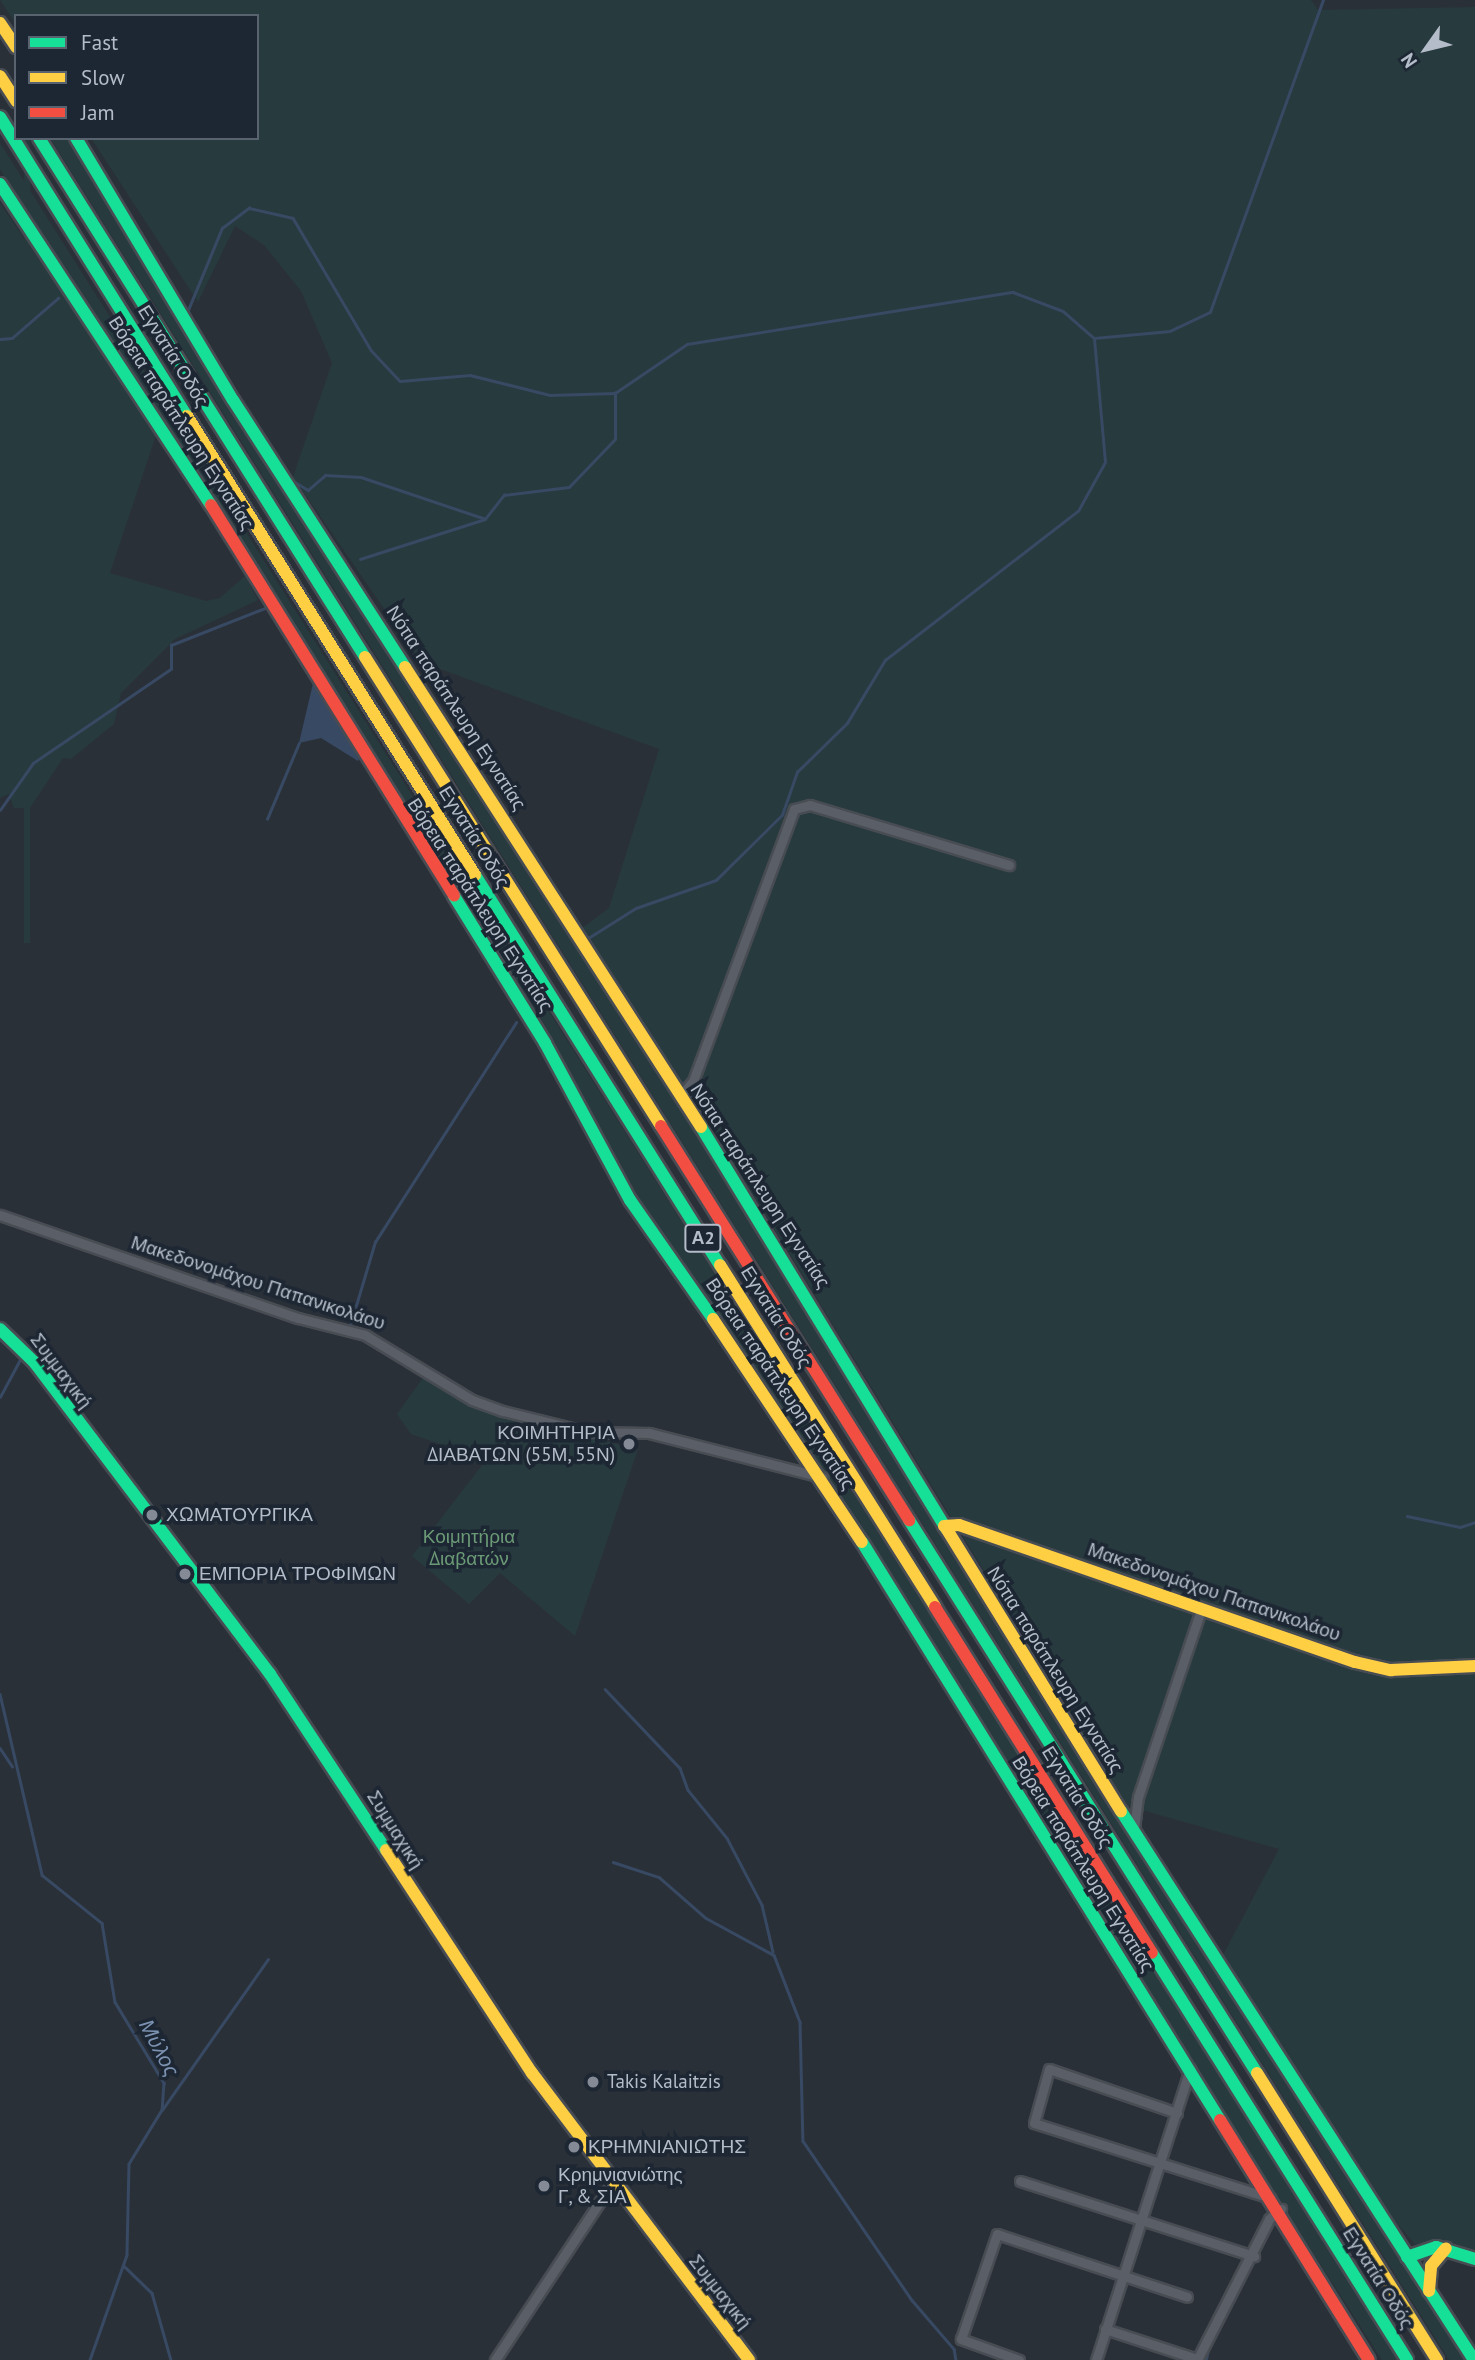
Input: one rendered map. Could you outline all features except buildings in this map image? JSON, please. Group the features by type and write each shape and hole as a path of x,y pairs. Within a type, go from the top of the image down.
{"main road":[{"path":"0,23 14,44"},
{"path":"0,76 14,98"},
{"name":"Εγνατία Οδός","path":"0,117 14,139"},
{"name":"Εγνατία Οδός","path":"14,140 1407,2360"},
{"name":"Εγνατία Οδός","path":"40,140 1437,2360"},
{"name":"Νότια παράπλευρη Εγνατίας","path":"77,140 247,421 680,1096 1133,1830 1429,2291"},
{"name":"Βόρεια παράπλευρη Εγνατίας","path":"0,184 244,555 522,1006 630,1200 822,1477 1278,2204 1369,2360"},
{"name":"Συμμαχική","path":"0,1329 34,1362 112,1473 276,1683 457,1965 612,2183 749,2360"},
{"name":"Μακεδονομάχου Παπανικολάου","path":"944,1526 959,1525 1374,1667 1475,1666"},
{"path":"1444,2250 1430,2271 1429,2291 1474,2360"},
{"path":"1407,2257 1444,2250 1475,2257"}],"street":[{"path":"680,1096 693,1081 794,809 810,805 1009,865"},
{"name":"Μακεδονομάχου Παπανικολάου","path":"0,1215 286,1314 365,1335 472,1400 503,1411 588,1432 649,1433 822,1477"},
{"path":"1133,1830 1138,1797 1202,1607"},
{"path":"1096,2360 1191,2067"},
{"path":"1105,2329 1197,2360 1254,2256 1278,2204 1034,2123 1049,2069 1177,2113"},
{"path":"1020,2181 1254,2256"},
{"path":"495,2360 612,2183"},
{"path":"1019,2360 961,2339 993,2235 1187,2297"}],"green space":[{"path":"0,0 1311,0 1318,10 1475,7 1475,2252 1452,2242 1415,2244 1392,2218 1222,1957 1279,1849 1128,1806 759,1204 578,931 609,908 659,749 421,662 293,477 332,363 301,291 264,245 235,226 198,302 92,140 259,140 259,14 14,14 14,21"},
{"path":"24,140 30,140 30,943 24,943"},
{"path":"51,140 71,140 629,1030 759,1225 1100,1786 1468,2360 1449,2360"},
{"path":"0,143 1398,2360 1382,2360 1097,1917 821,1467 645,1209 543,1022 0,169"},
{"path":"0,203 157,432 110,573 206,601 220,598 245,576 258,600 175,639 121,693 114,724 71,759 63,758 30,808 14,808 9,794 0,798"},
{"name":"Κοιμητήρια Διαβατών","path":"425,1375 515,1419 638,1449 575,1636 500,1573 469,1604 412,1556 486,1460 411,1434 397,1414"}],"water":[{"path":"314,679 358,761 321,738 299,743"}],"waterway":[{"path":"188,310 222,228 249,208 293,218 371,350 400,381 470,375 550,395 615,393 687,344 1013,292 1063,311 1094,338 1170,331 1210,312 1323,0"},
{"path":"0,339 12,338 58,298"},
{"path":"585,940 636,908 716,880 782,815 797,772 847,723 885,660 1078,511 1105,462 1094,339"},
{"path":"360,559 485,519 504,495 569,487 615,439 615,393"},
{"path":"292,480 308,490 325,475 361,477 483,518"},
{"path":"0,810 33,763 171,669 171,645 265,608"},
{"path":"267,819 299,743"},
{"path":"349,1329 375,1242 516,1022"},
{"path":"0,1397 22,1356"},
{"path":"1407,1516 1460,1527 1475,1522"},
{"path":"605,1689 680,1768 688,1790 727,1838 762,1905 773,1952"},
{"name":"Μύλος","path":"0,1694 42,1875 102,1923 115,2002 164,2083 162,2110 129,2164 127,2255 90,2360"},
{"path":"0,1748 12,1766"},
{"path":"613,1862 659,1877 706,1918 774,1955 800,2022 803,2141 912,2300 954,2349 956,2360"},
{"path":"162,2110 268,1959"},
{"path":"124,2266 152,2293 171,2360"},
{"path":"1206,2360 1208,2349"}],"traffic: fast":[{"path":"0,117 14,139"},
{"path":"14,140 187,416"},
{"path":"40,140 365,657"},
{"path":"77,140 233,400 405,667"},
{"path":"0,184 211,505"},
{"path":"475,875 720,1265"},
{"path":"454,896 545,1043 630,1200 713,1319"},
{"path":"701,1127 946,1528"},
{"path":"0,1329 34,1362 270,1674 386,1850"},
{"path":"909,1520 1257,2073"},
{"path":"862,1542 1220,2120"},
{"path":"1121,1811 1474,2360"},
{"path":"1152,1953 1407,2360"},
{"path":"1407,2257 1436,2247 1475,2259"}],"traffic: slow":[{"path":"0,23 14,44"},
{"path":"0,76 14,98"},
{"path":"187,416 475,875"},
{"path":"365,657 661,1126"},
{"path":"405,667 701,1127"},
{"path":"720,1265 935,1607"},
{"path":"713,1319 862,1542"},
{"path":"944,1526 959,1525 1355,1662 1391,1670 1475,1666"},
{"path":"946,1528 1121,1811"},
{"path":"386,1850 532,2073 749,2360"},
{"path":"1257,2073 1437,2360"},
{"path":"1429,2291 1431,2266 1446,2248"}],"traffic: jam":[{"path":"211,505 454,896"},
{"path":"661,1126 909,1520"},
{"path":"935,1607 1152,1953"},
{"path":"1220,2120 1369,2360"}],"place":[{"name":"ΚΟΙΜΗΤΗΡΙΑ ΔΙΑΒΑΤΩΝ (55Μ, 55Ν)","path":"629,1444"},
{"name":"ΧΩΜΑΤΟΥΡΓΙΚΑ","path":"152,1515"},
{"name":"ΕΜΠΟΡΙΑ ΤΡΟΦΙΜΩΝ","path":"185,1574"},
{"name":"Takis Kalaitzis","path":"593,2082"},
{"name":"ΚΡΗΜΝΙΑΝΙΩΤΗΣ","path":"574,2147"},
{"name":"Κρημνιανιώτης Γ, & ΣΙΑ","path":"544,2186"}]}
